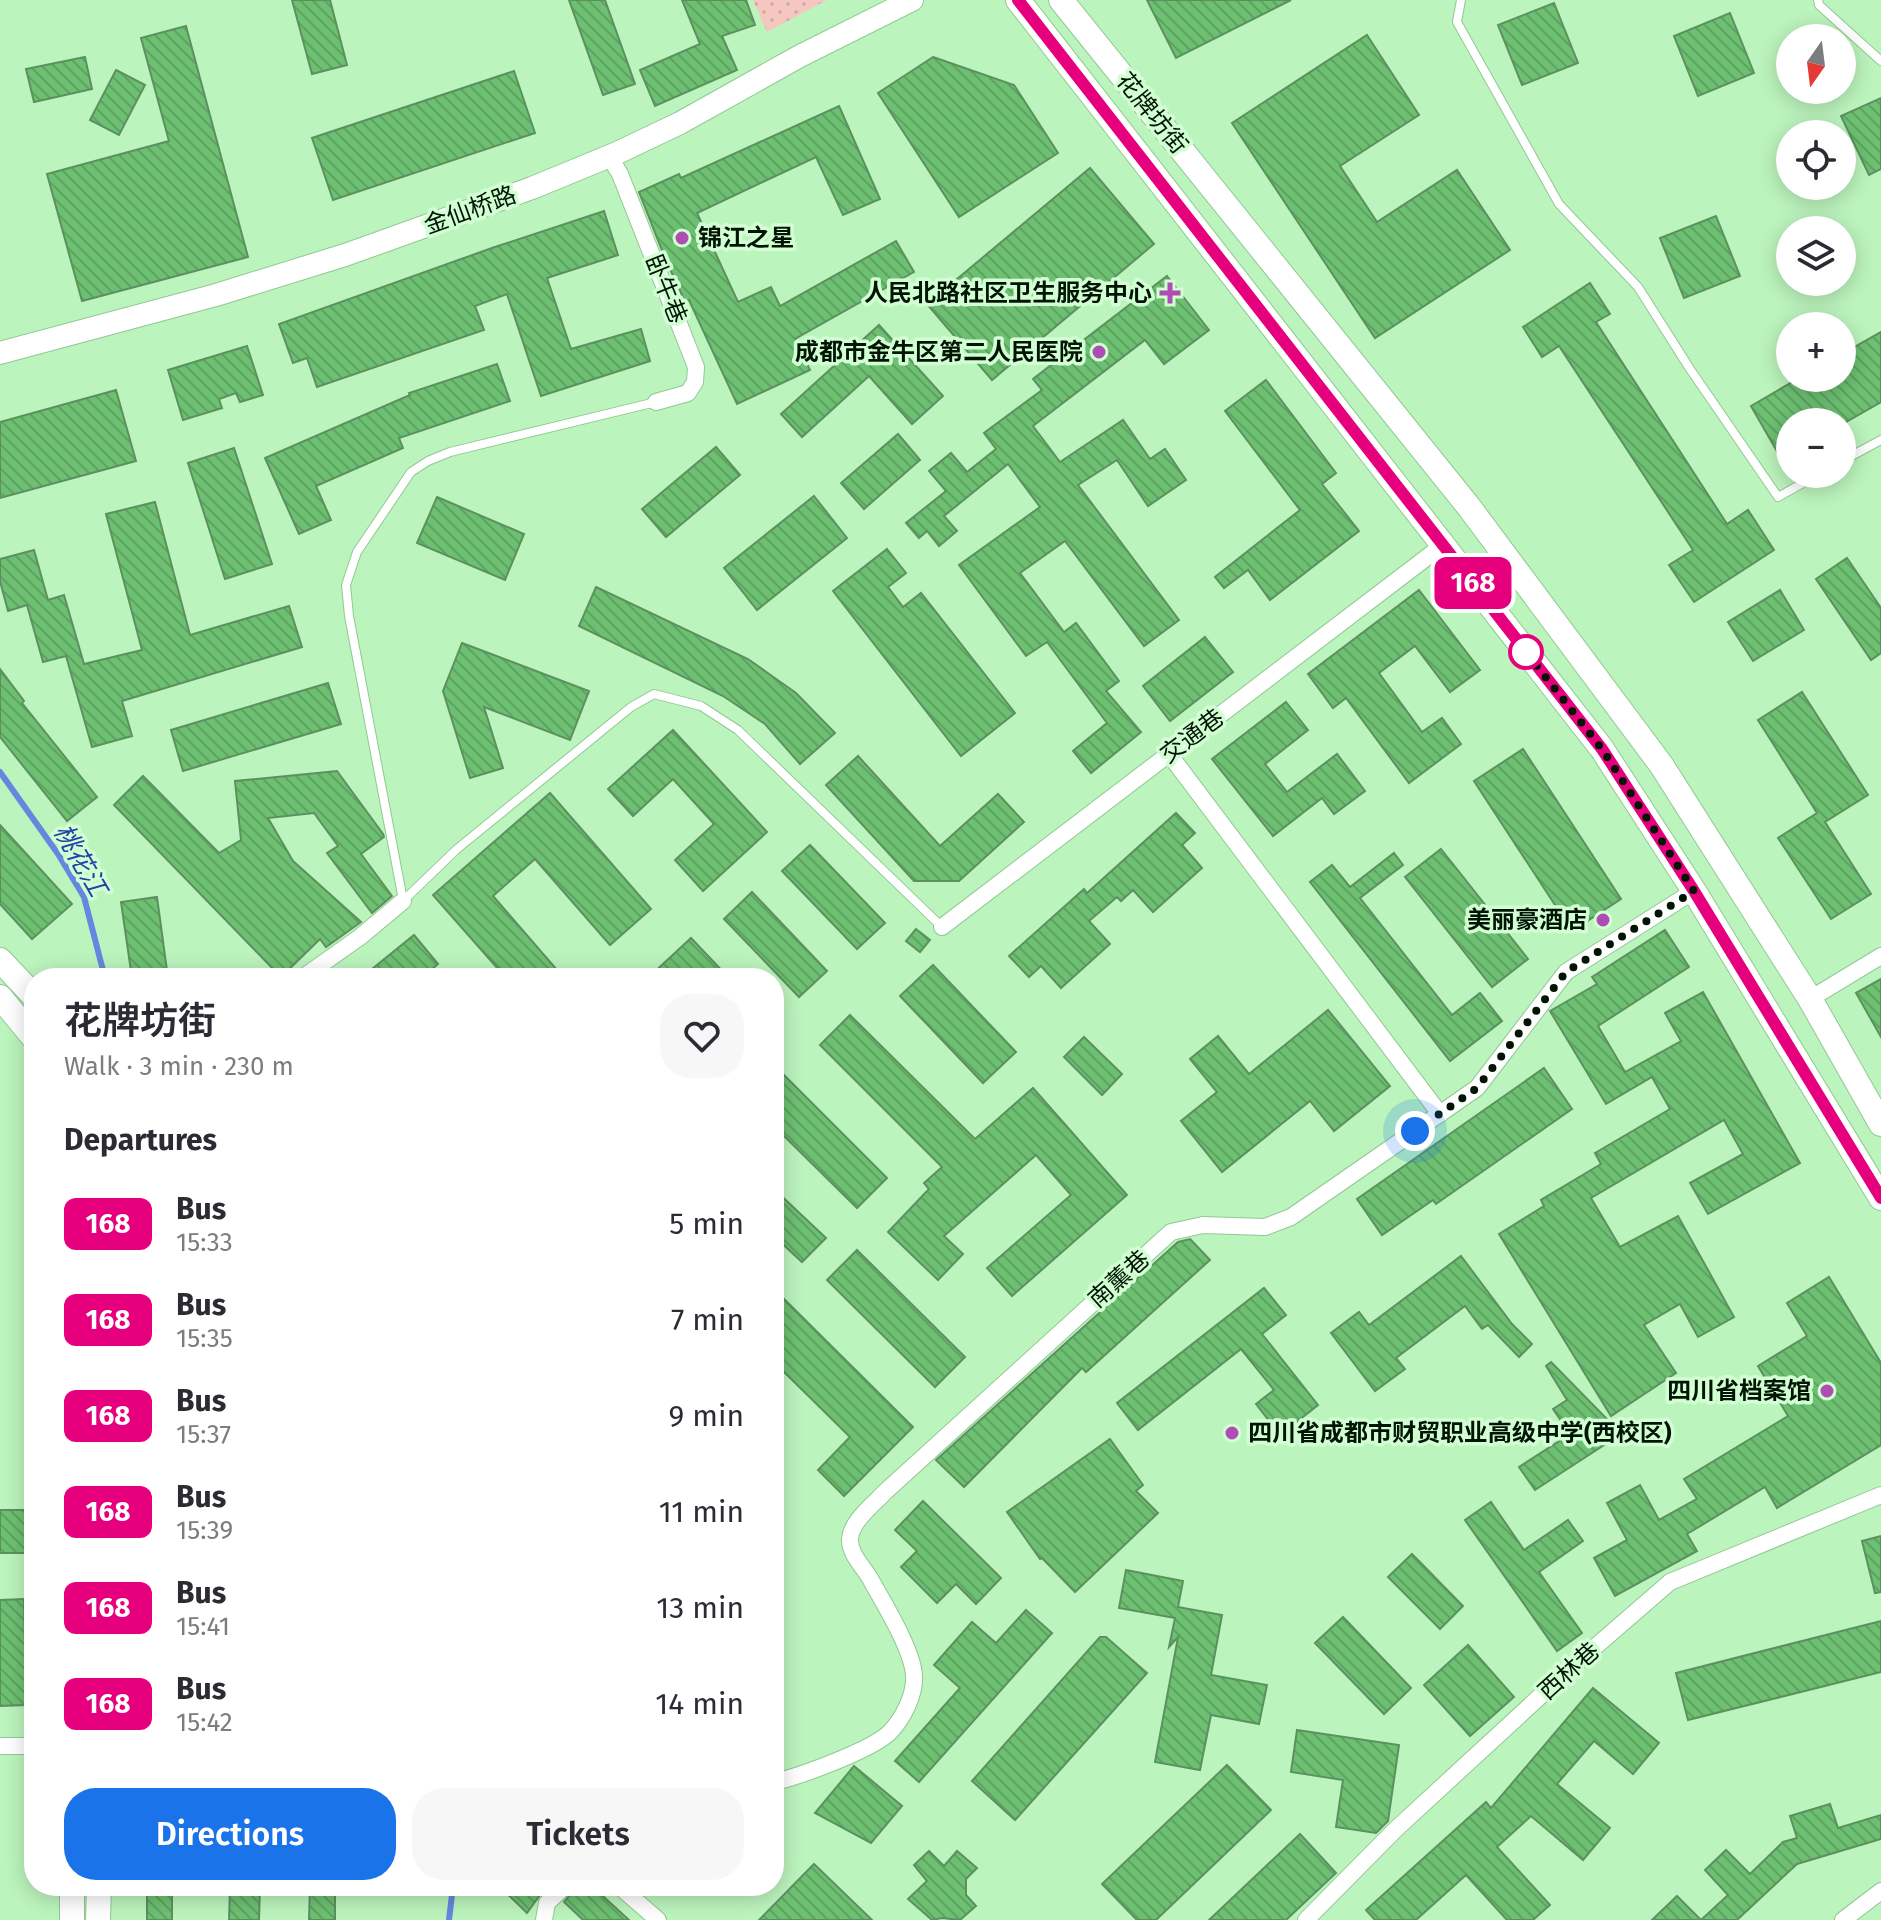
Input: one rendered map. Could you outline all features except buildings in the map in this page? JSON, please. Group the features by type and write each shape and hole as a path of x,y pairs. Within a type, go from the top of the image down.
{"main road":[{"name":"花牌坊街","path":"1018,0 1602,749 1694,891 1881,1198"},
{"name":"花牌坊街","path":"1061,0 1469,507 1662,766 1810,999 1881,1124"},
{"path":"0,960 24,985"},
{"path":"0,997 24,1026"},
{"path":"72,1896 72,1920"},
{"path":"98,1920 99,1896"}],"street":[{"name":"金仙桥路","path":"0,353 216,295 345,255 532,188 680,123 800,56 912,0"},
{"name":"卧牛巷","path":"609,156 620,174 696,367 695,382 688,393 656,402"},
{"name":"交通巷","path":"942,927 1443,545"},
{"path":"1169,754 1440,1114"},
{"name":"南薰巷","path":"784,1778 873,1744 890,1732 913,1691 914,1673 898,1630 868,1573 853,1554 850,1539 857,1522 886,1491 1171,1232 1203,1225 1265,1227 1291,1217 1477,1088 1566,972 1694,891"},
{"path":"316,968 403,901"},
{"path":"1810,999 1881,956"},
{"name":"西林巷","path":"1306,1920 1408,1818 1572,1667 1670,1582 1881,1495"},
{"path":"0,1746 24,1746"},
{"path":"1843,1920 1881,1891"},
{"path":"544,1920 547,1903 554,1896"},
{"path":"630,1896 658,1920"}],"lane":[{"path":"1461,0 1457,22 1559,204 1638,287 1778,497 1794,488"},
{"path":"1818,0 1819,5 1880,59"},
{"path":"403,901 349,616 346,585 357,552 411,472 428,461 450,452 656,402"},
{"path":"1856,453 1881,440"},
{"path":"403,901 457,849 631,707 654,694 701,706 738,730 942,927"}],"shaded area":[{"path":"753,0 827,0 767,32"}],"waterway":[{"name":"桃花江","path":"0,772 58,854 84,897 102,968"},
{"name":"桃花江","path":"449,1920 452,1896"}],"bus line":[{"name":"168","path":"1018,0 1602,749 1796,1055 1881,1198"}],"place":[{"name":"锦江之星","path":"682,238"},
{"name":"人民北路社区卫生服务中心","path":"1170,293"},
{"name":"成都市金牛区第二人民医院","path":"1099,352"},
{"name":"美丽豪酒店","path":"1603,920"},
{"name":"四川省档案馆","path":"1827,1391"},
{"name":"四川省成都市财贸职业高级中学(西校区)","path":"1232,1433"}],"route":[{"path":"1415,1131 1487,1078 1566,972 1694,891 1602,749 1526,652"}]}
